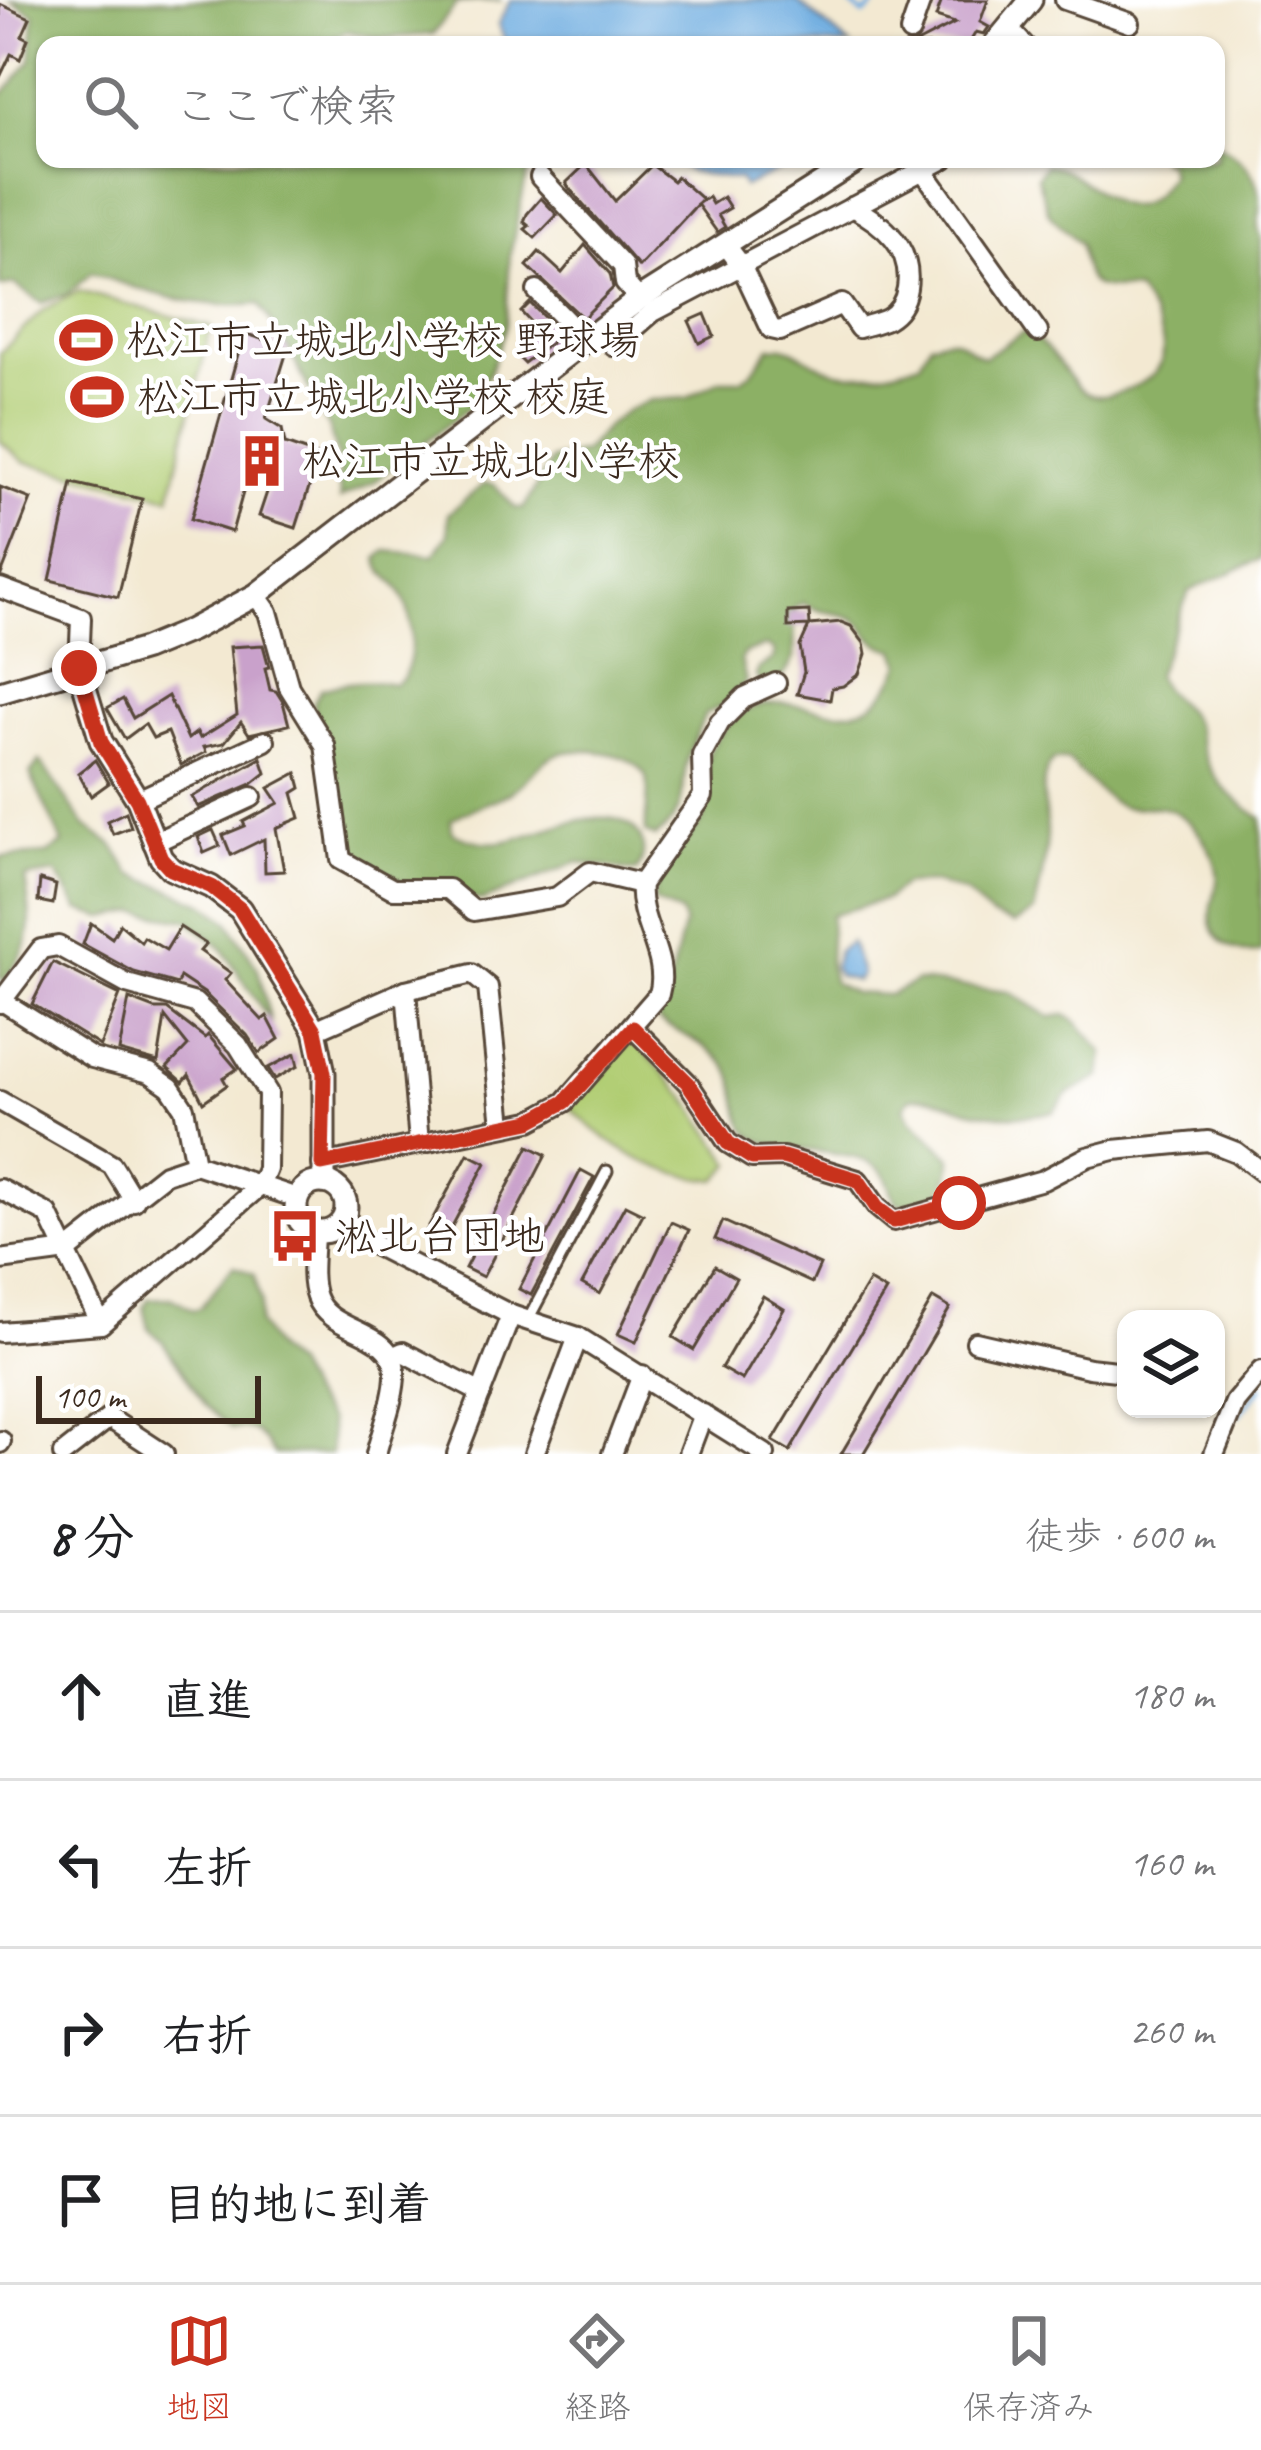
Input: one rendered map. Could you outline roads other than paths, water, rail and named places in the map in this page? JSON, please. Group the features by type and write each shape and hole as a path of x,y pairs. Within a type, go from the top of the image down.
{"street":[{"path":"910,32 921,0"},
{"path":"1011,36 1031,0"},
{"path":"1065,0 1130,23"},
{"path":"0,692 191,630 256,596 639,299 846,168"},
{"path":"614,346 653,312 922,169 1038,332"},
{"path":"540,177 623,266 622,278 639,299"},
{"path":"724,244 740,265 771,329 780,331 842,304 859,328 888,318 905,300 908,285 902,247 873,218 852,207"},
{"path":"537,291 585,340"},
{"path":"0,588 81,618 79,668 101,742 137,800 153,843 171,869 212,887 240,909 315,1030 324,1073 323,1173 346,1203 337,1226"},
{"path":"256,596 268,612 289,687 325,745 341,860 393,889 448,889 474,911 556,897 590,872 641,884"},
{"path":"297,1198 323,1173 418,1143 530,1121 565,1102 659,994 662,984 640,901 641,884 703,796 702,755 720,722 745,697 776,683"},
{"path":"137,800 265,741"},
{"path":"153,843 252,797"},
{"path":"0,1332 101,1324 260,1186 266,1169 268,1093 238,1045 195,1003 127,984 58,946 41,949 1,1002 92,1058 150,1073 170,1087 184,1108 195,1164"},
{"path":"315,1030 406,990 472,974 488,987 502,1125"},
{"path":"406,990 418,1143"},
{"path":"633,1028 688,1083 728,1143 752,1158 783,1157 858,1180 877,1208 894,1221 1043,1180 1087,1157 1114,1150 1208,1141 1236,1152 1261,1171"},
{"path":"0,1101 112,1166 134,1201"},
{"path":"0,1260 67,1251 165,1174 195,1164 297,1198"},
{"path":"0,1189 48,1214 101,1324"},
{"path":"297,1198 301,1222 314,1231 337,1226 519,1317 578,1337 765,1454"},
{"path":"314,1231 313,1284 323,1310 384,1346 392,1357 395,1374 376,1454"},
{"path":"457,1454 519,1317"},
{"path":"534,1454 578,1337"},
{"path":"976,1342 1117,1371"},
{"path":"392,1357 403,1352 481,1393"},
{"path":"1214,1454 1235,1402 1261,1371"},
{"path":"612,1454 642,1375"},
{"path":"1225,1396 1235,1402"},
{"path":"688,1454 703,1414"},
{"path":"63,1454 110,1418 164,1454"}],"lane":[{"path":"519,1317 607,1172"}],"water":[{"path":"511,0 796,0 839,36 503,36 498,24"},
{"path":"684,168 785,168 744,187 740,180"},
{"path":"851,942 861,974 856,981 838,976 833,967 838,951"}],"waterway":[{"path":"845,0 864,15 869,11"},
{"path":"871,9 880,0"},
{"path":"1239,1415 1261,1387"}],"place":[{"name":"松江市立城北小学校 野球場","path":"86,340"},
{"name":"松江市立城北小学校 校庭","path":"97,397"},
{"name":"松江市立城北小学校","path":"262,461"},
{"name":"淞北台団地","path":"295,1236"}]}
